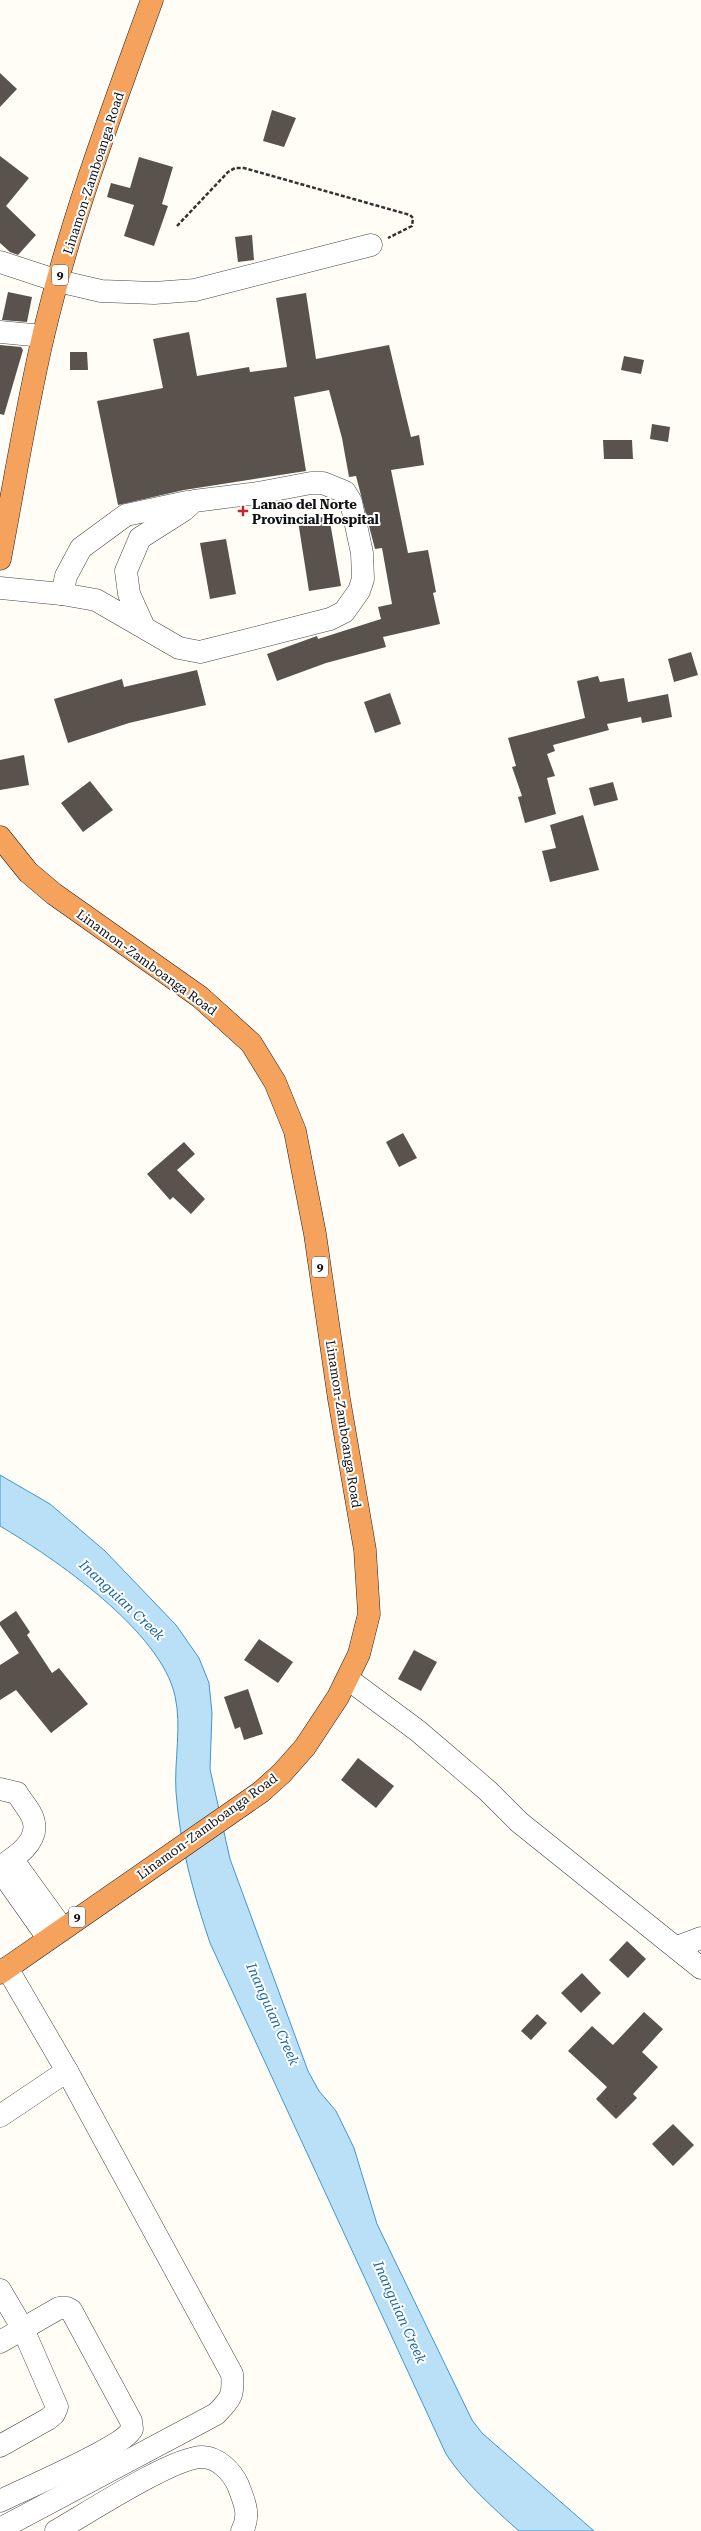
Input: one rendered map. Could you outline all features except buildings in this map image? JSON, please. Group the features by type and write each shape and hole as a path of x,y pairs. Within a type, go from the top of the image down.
{"highway":[{"name":"Linamon-Zamboanga Road","path":"0,560 44,336 58,281 98,148 152,0"},
{"name":"Linamon-Zamboanga Road","path":"0,837 28,872 54,894 206,1002 251,1043 275,1082 295,1132 315,1234 339,1399 365,1550 369,1614 359,1654 348,1679 305,1747 282,1773 261,1792 54,1933 4,1970"}],"street":[{"path":"0,262 58,281 101,291 154,293 195,290 371,245"},
{"path":"0,332 44,336"},
{"path":"0,588 62,594 96,600 143,625 179,648 200,652 330,619 344,612 359,591 363,566 351,502 345,492 334,486 323,483 311,483 258,493 194,501 126,515 81,548 66,576 62,594"},
{"path":"143,625 129,594 126,571 137,544 140,538 184,510 194,501"},
{"path":"348,1679 418,1731 488,1792 519,1822 677,1947 701,1968"},
{"path":"0,1789 17,1794 34,1821 31,1840 4,1866 54,1933"},
{"path":"677,1947 701,1938"},
{"path":"0,2529 216,2414 229,2402 233,2391 232,2374 67,2071 4,1970"},
{"path":"0,2116 67,2071"},
{"path":"0,2290 23,2329 57,2407 54,2414 48,2419 0,2446"},
{"path":"0,2342 59,2308 67,2308 71,2310 131,2421 132,2429 125,2438 98,2453 0,2501"},
{"path":"56,2531 178,2462 202,2457 226,2466 235,2478 247,2507 246,2524 242,2531"}],"path":[{"path":"177,226 228,172 235,168 244,168 410,215 413,218 412,226 371,245"}],"water":[{"name":"Inanguian Creek","path":"0,1475 50,1504 105,1551 176,1625 199,1658 209,1683 212,1713 210,1769 230,1859 308,2071 319,2091 336,2111 354,2148 377,2224 472,2420 482,2433 594,2531 519,2531 489,2504 462,2475 446,2454 210,1943 198,1905 184,1850 176,1792 178,1732 177,1708 175,1696 166,1671 149,1647 128,1622 102,1599 48,1557 0,1526"}],"place":[{"name":"Lanao del Norte Provincial Hospital","path":"243,511"}]}
